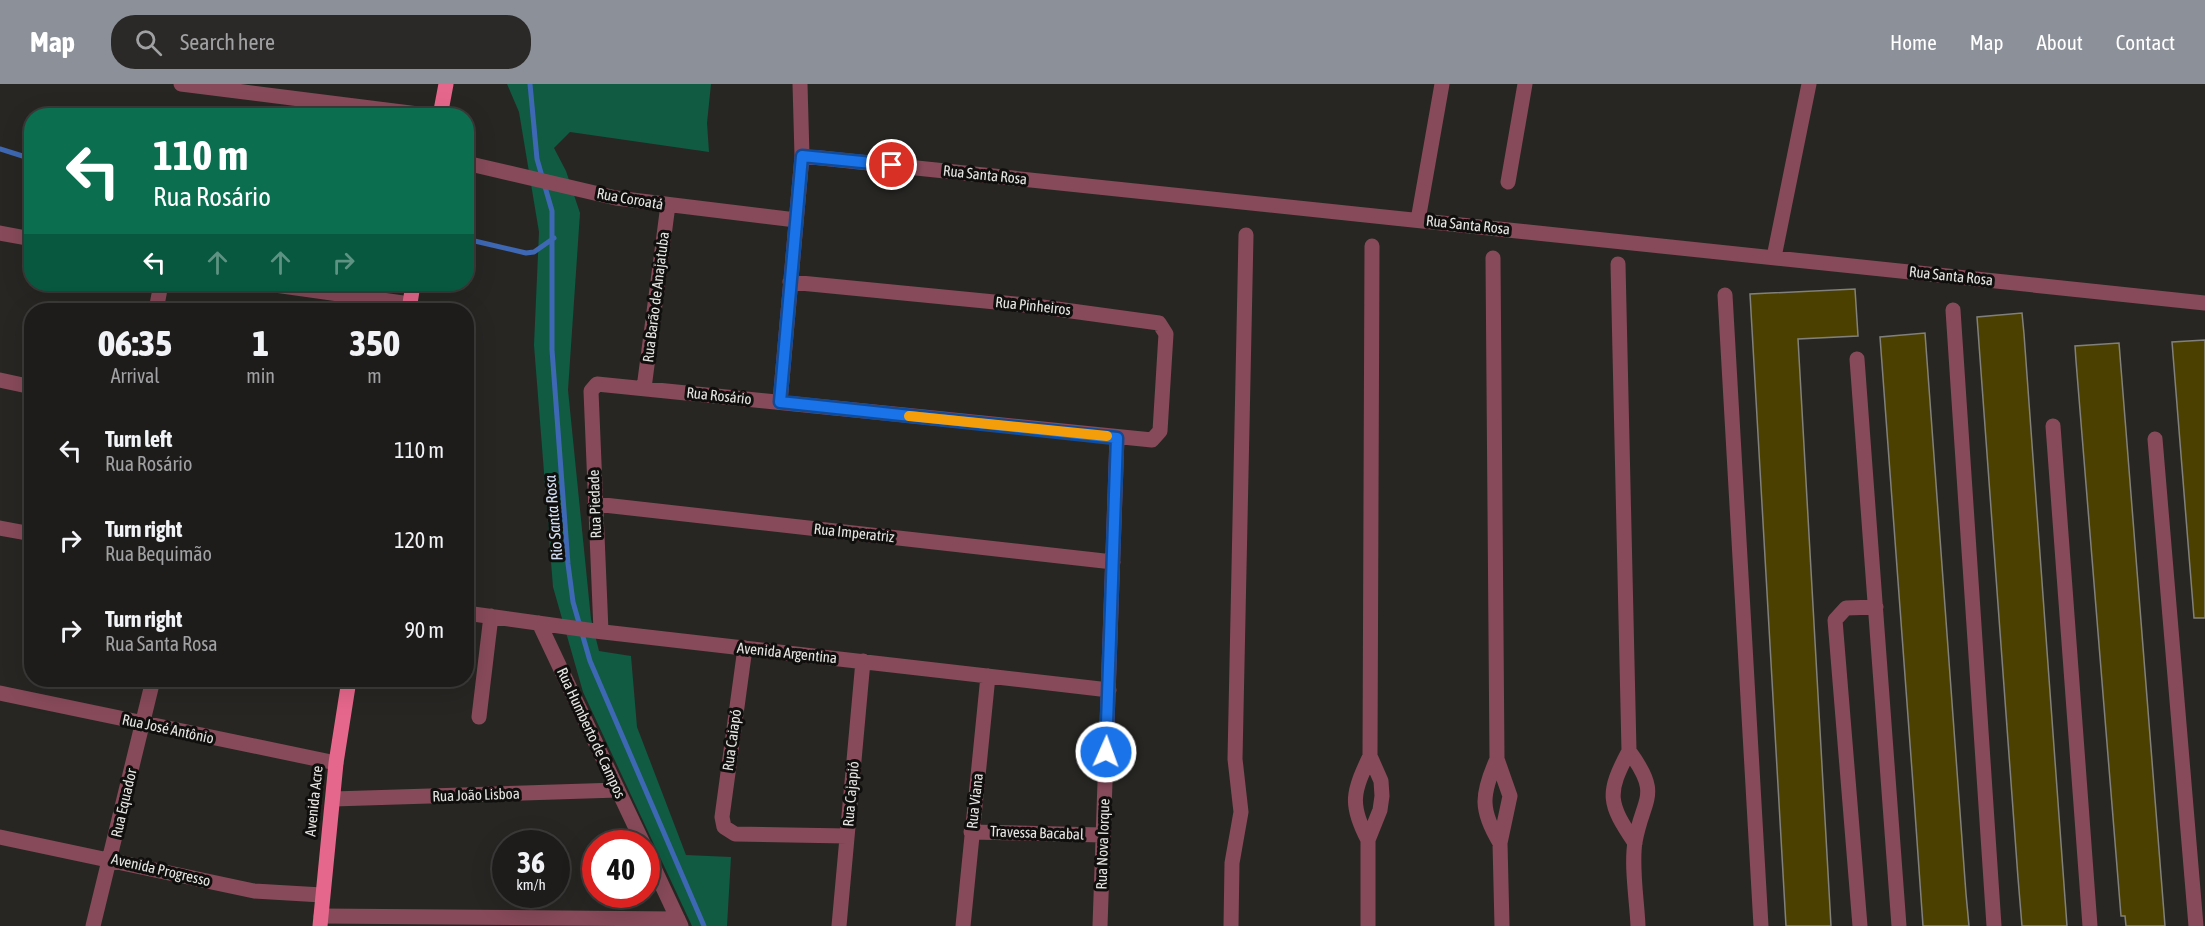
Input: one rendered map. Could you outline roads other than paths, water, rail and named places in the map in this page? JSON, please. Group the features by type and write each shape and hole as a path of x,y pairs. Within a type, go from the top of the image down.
{"main road":[{"path":"442,108 446,84"},
{"name":"Avenida Acre","path":"320,921 336,763 348,687"}],"street":[{"path":"181,84 371,108"},
{"path":"780,402 802,156 800,84"},
{"path":"1418,220 1442,84"},
{"path":"1508,182 1525,84"},
{"path":"1774,257 1809,84"},
{"name":"Rua Santa Rosa","path":"802,156 2205,303"},
{"name":"Rua Coroatá","path":"474,165 668,206 796,220"},
{"name":"Rua Barão de Anajatuba","path":"644,388 668,206"},
{"path":"0,233 24,238"},
{"path":"1231,926 1232,863 1241,812 1235,759 1246,235"},
{"path":"1368,840 1354,807 1358,783 1370,756 1372,246"},
{"path":"1492,258 1497,759 1510,796 1500,843 1502,926"},
{"path":"1618,264 1629,751 1611,788 1611,802 1617,817 1635,843"},
{"name":"Rua Pinheiros","path":"790,282 1035,306 1160,323 1166,334 1160,431 1157,437"},
{"path":"311,291 385,303"},
{"path":"1725,295 1761,926"},
{"path":"1953,310 1994,926"},
{"path":"1857,359 1899,926"},
{"path":"0,380 24,385"},
{"name":"Rua Piedade","path":"598,631 591,392 597,384 602,384"},
{"name":"Rua Rosário","path":"602,384 1117,438 1152,440 1157,437"},
{"path":"2053,426 2090,926"},
{"name":"Rua Nova Iorque","path":"1100,926 1117,438"},
{"path":"2155,439 2196,926"},
{"name":"Rua Imperatriz","path":"595,504 1113,562"},
{"path":"0,528 24,532"},
{"path":"1860,926 1835,620 1846,608 1876,607"},
{"name":"Avenida Argentina","path":"474,614 598,631 1109,690"},
{"path":"479,717 490,616"},
{"name":"Rua Humberto de Campos","path":"539,623 637,830"},
{"name":"Rua Caiapó","path":"745,648 722,817 728,831 735,834 847,837"},
{"name":"Rua Cajapió","path":"839,926 863,661"},
{"name":"Rua Viana","path":"963,926 988,676"},
{"name":"Rua Equador","path":"93,926 151,687"},
{"name":"Rua José Antônio","path":"0,693 336,763"},
{"path":"1629,751 1641,766 1647,783 1648,800 1635,843 1638,926"},
{"path":"1368,926 1368,840 1380,810 1382,796 1382,781 1370,756"},
{"path":"1497,759 1484,794 1485,813 1500,843"},
{"name":"Rua João Lisboa","path":"333,799 618,790"},
{"name":"Travessa Bacabal","path":"971,832 1104,835"},
{"name":"Avenida Progresso","path":"0,837 254,891 322,895"},
{"path":"320,921 680,923 660,881"}],"waterway":[{"name":"Rio Santa Rosa","path":"530,84 537,159 552,211 552,350 568,564 573,602 590,661 704,926"},
{"path":"0,149 24,156"},
{"path":"474,241 526,253 534,252 554,238"}]}
